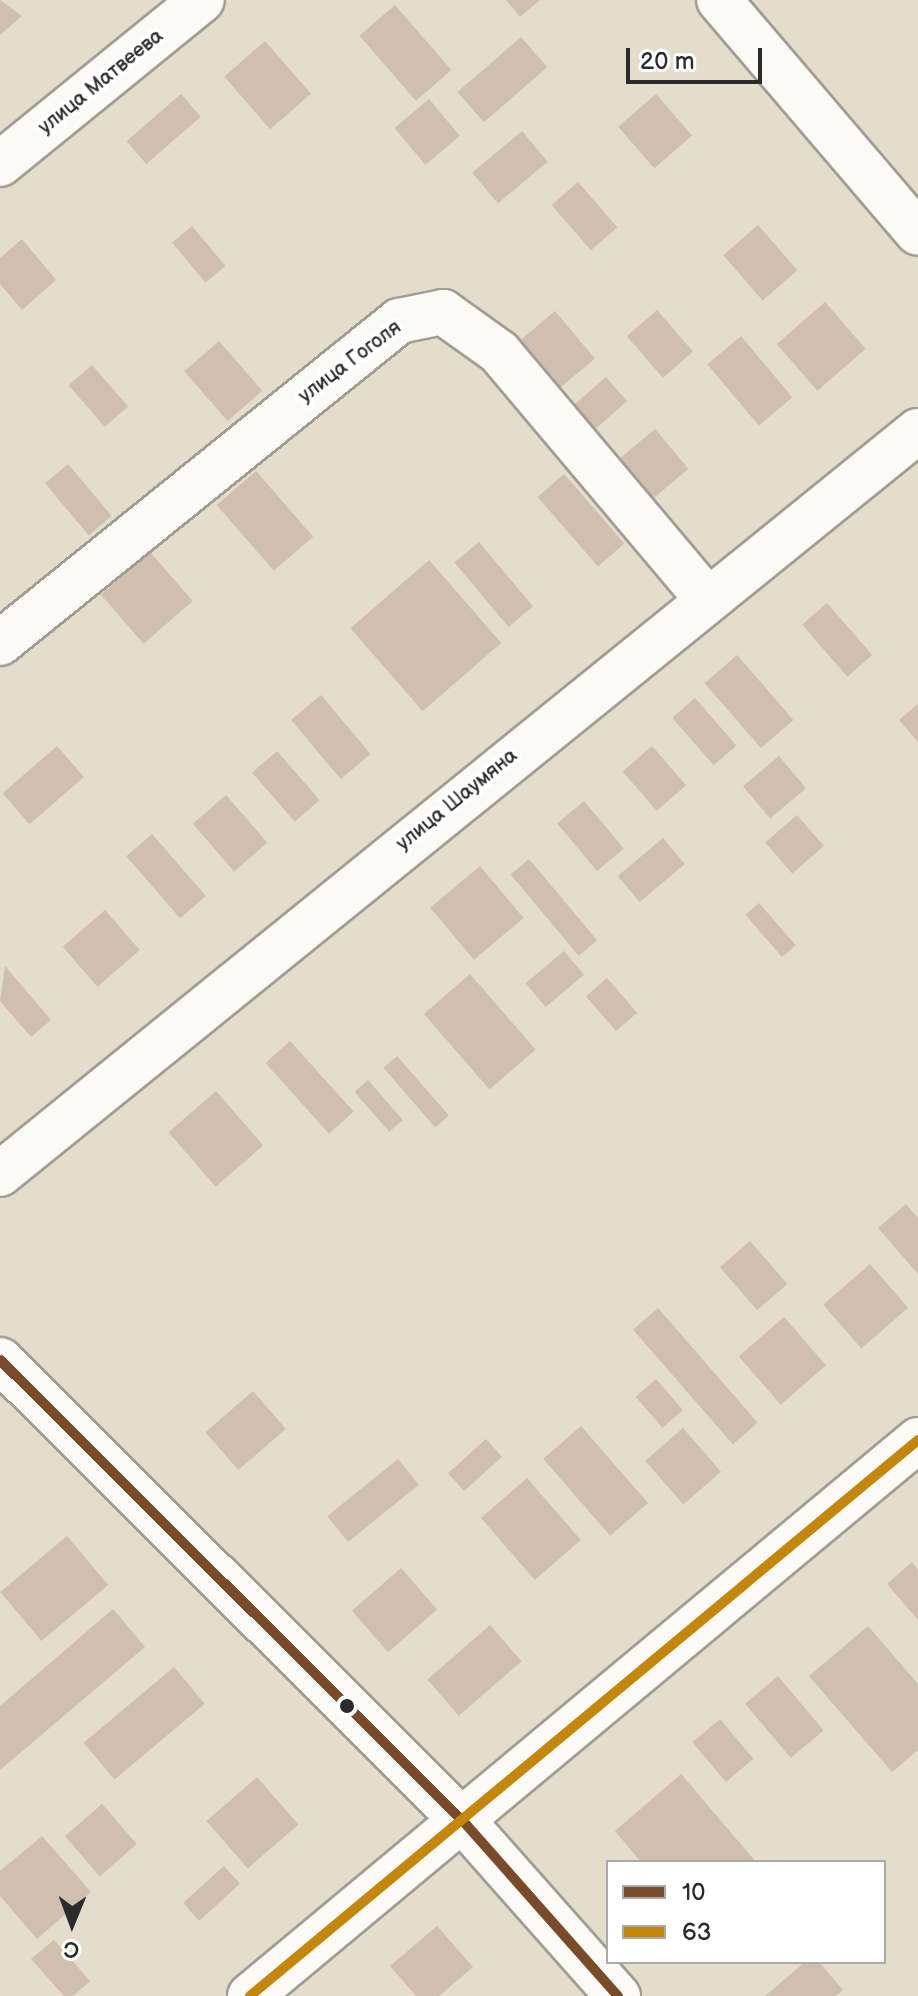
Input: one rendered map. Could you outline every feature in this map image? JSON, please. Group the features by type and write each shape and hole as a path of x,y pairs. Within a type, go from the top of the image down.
{"street":[{"name":"улица Матвеева","path":"0,164 202,0"},
{"path":"719,0 918,233"},
{"name":"улица Гоголя","path":"0,643 399,321 443,312 499,352 705,597"},
{"name":"улица Шаумяна","path":"0,1174 705,597 918,431"},
{"path":"0,1360 463,1821 618,1996"},
{"path":"250,1996 918,1440"}],"building":[{"path":"0,0 22,16 0,35"},
{"path":"506,0 540,0 520,17"},
{"path":"395,5 451,70 416,101 360,36"},
{"path":"521,37 547,67 484,122 458,92"},
{"path":"265,41 311,94 270,129 224,76"},
{"path":"181,94 201,117 146,164 127,141"},
{"path":"656,94 692,136 654,168 618,127"},
{"path":"429,99 460,136 425,165 395,128"},
{"path":"522,131 548,162 498,203 472,173"},
{"path":"578,182 617,227 591,250 552,205"},
{"path":"758,225 797,270 763,300 723,255"},
{"path":"192,226 225,266 206,283 172,243"},
{"path":"22,239 56,280 22,310 0,284 0,258"},
{"path":"825,302 866,349 817,391 777,344"},
{"path":"657,310 693,352 663,378 627,336"},
{"path":"555,311 595,358 559,389 519,341"},
{"path":"741,336 792,397 759,426 707,364"},
{"path":"219,341 262,391 228,421 184,371"},
{"path":"92,365 128,407 105,427 69,385"},
{"path":"606,377 627,401 589,434 568,410"},
{"path":"655,429 688,469 652,500 618,460"},
{"path":"68,464 112,516 89,535 45,483"},
{"path":"256,471 313,537 274,571 217,505"},
{"path":"564,474 624,543 598,566 538,497"},
{"path":"479,542 533,606 508,627 454,563"},
{"path":"150,552 193,601 144,644 101,595"},
{"path":"429,560 501,643 423,711 351,628"},
{"path":"827,603 872,655 847,677 802,625"},
{"path":"737,655 793,720 761,748 705,683"},
{"path":"321,695 370,754 341,779 291,720"},
{"path":"695,698 736,746 714,765 672,718"},
{"path":"918,704 918,742 899,720"},
{"path":"57,746 84,777 30,824 3,793"},
{"path":"652,746 686,785 657,811 623,772"},
{"path":"277,751 320,800 295,822 252,773"},
{"path":"779,756 806,788 770,818 743,786"},
{"path":"226,795 267,843 234,871 193,824"},
{"path":"584,801 624,848 597,871 557,823"},
{"path":"797,815 824,846 792,873 765,843"},
{"path":"152,834 206,896 180,918 126,856"},
{"path":"663,838 685,864 640,902 618,876"},
{"path":"529,859 597,940 579,956 511,874"},
{"path":"480,866 524,918 474,960 430,908"},
{"path":"759,903 796,945 782,957 745,915"},
{"path":"105,910 140,950 98,987 63,947"},
{"path":"564,951 584,975 546,1007 526,983"},
{"path":"5,966 51,1020 31,1037 0,1001"},
{"path":"470,974 536,1049 490,1089 424,1014"},
{"path":"607,978 637,1013 616,1031 586,996"},
{"path":"290,1041 354,1112 329,1134 265,1063"},
{"path":"397,1056 449,1116 435,1127 383,1068"},
{"path":"368,1080 403,1120 389,1132 354,1092"},
{"path":"216,1091 263,1145 216,1187 168,1132"},
{"path":"906,1204 918,1218 918,1274 878,1228"},
{"path":"750,1241 787,1284 757,1310 720,1267"},
{"path":"870,1264 908,1308 861,1348 823,1305"},
{"path":"658,1308 758,1423 733,1444 633,1330"},
{"path":"784,1317 826,1365 781,1405 739,1356"},
{"path":"656,1379 683,1410 663,1428 636,1397"},
{"path":"253,1391 286,1429 238,1470 205,1432"},
{"path":"581,1426 648,1503 610,1536 543,1459"},
{"path":"683,1428 721,1472 683,1505 645,1461"},
{"path":"486,1439 502,1457 464,1491 448,1473"},
{"path":"398,1459 419,1485 348,1542 327,1516"},
{"path":"527,1478 581,1540 535,1580 481,1518"},
{"path":"67,1536 108,1585 41,1641 0,1592"},
{"path":"912,1562 918,1570 918,1620 887,1584"},
{"path":"401,1568 437,1610 388,1652 352,1611"},
{"path":"113,1609 145,1647 0,1770 0,1706"},
{"path":"490,1625 521,1661 459,1716 427,1679"},
{"path":"868,1626 918,1684 918,1750 892,1772 809,1676"},
{"path":"174,1667 205,1704 114,1780 84,1743"},
{"path":"778,1676 824,1730 791,1758 745,1704"},
{"path":"720,1719 753,1759 726,1782 692,1742"},
{"path":"681,1774 754,1860 639,1860 615,1831"},
{"path":"257,1777 298,1825 248,1869 206,1821"},
{"path":"102,1804 137,1844 100,1876 65,1836"},
{"path":"42,1836 91,1892 37,1939 0,1896 0,1871"},
{"path":"224,1866 240,1884 199,1921 183,1903"},
{"path":"437,1926 473,1967 439,1996 416,1996 390,1966"},
{"path":"54,1940 90,1981 73,1996 64,1996 31,1959"},
{"path":"803,1964 821,1964 843,1990 836,1996 765,1996"}],"transit line":[{"name":"10","path":"0,1360 463,1821 618,1996"},
{"name":"63","path":"250,1996 918,1440"}]}
